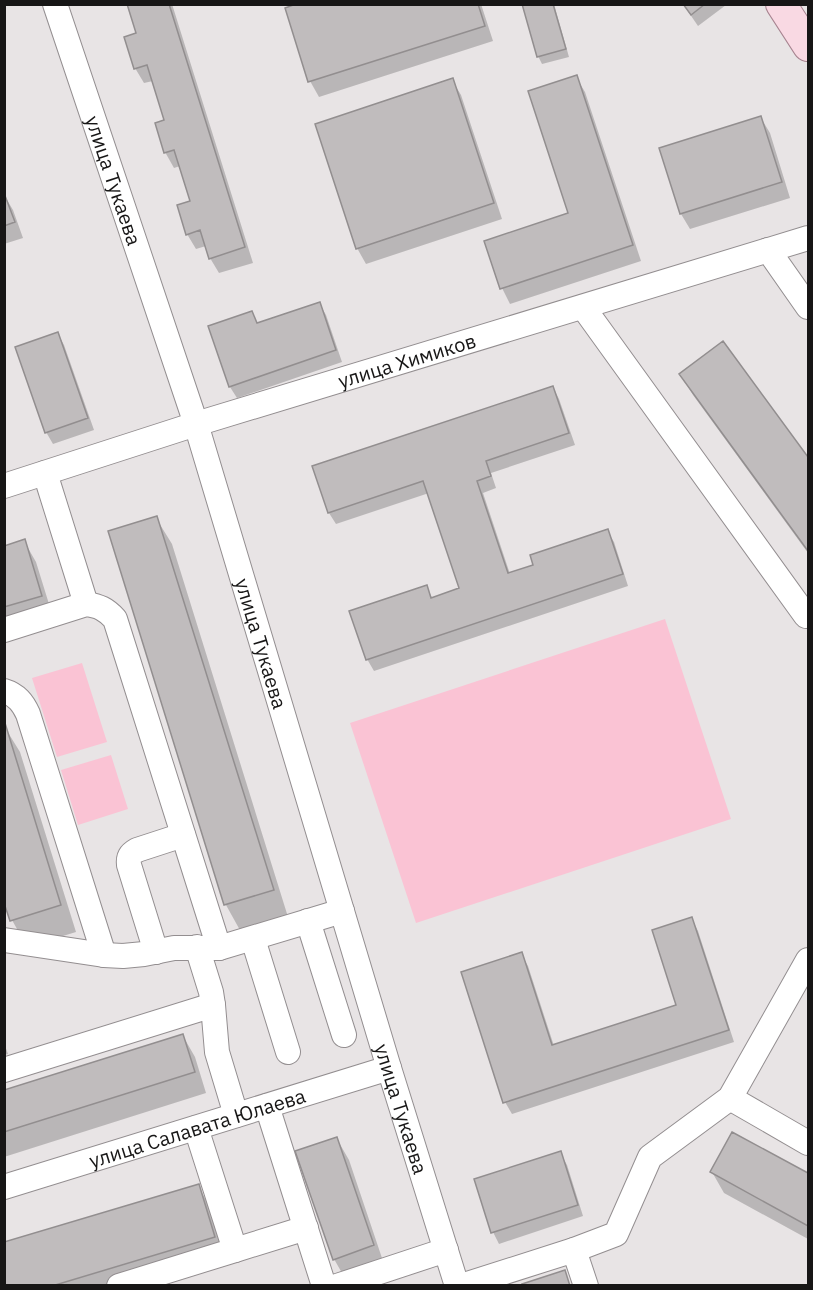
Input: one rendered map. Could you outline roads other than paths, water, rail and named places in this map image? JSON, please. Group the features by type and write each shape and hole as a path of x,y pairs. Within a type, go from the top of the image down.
{"main road":[{"path":"781,4 808,46"}],"street":[{"name":"улица Тукаева","path":"55,4 196,424 389,1068 459,1286"},
{"name":"улица Химиков","path":"4,486 196,424 808,238"},
{"path":"768,250 808,307"},
{"path":"583,307 806,616 808,615"},
{"path":"45,473 86,604"},
{"path":"4,630 86,604 98,606 115,619 183,835 208,948 217,1052 236,1115"},
{"path":"4,692 17,697 28,714 104,955"},
{"path":"156,952 129,865 129,857 137,850 183,835"},
{"path":"4,940 123,956 168,949 208,948 253,939 342,911"},
{"path":"308,921 344,1035"},
{"path":"253,939 288,1052"},
{"path":"459,1286 574,1250 616,1234 650,1157 730,1098 808,960"},
{"path":"4,1070 213,1005"},
{"name":"улица Салавата Юлаева","path":"4,1187 389,1068"},
{"path":"730,1098 808,1143"},
{"path":"267,1106 324,1286"},
{"path":"196,1128 235,1250"},
{"path":"120,1286 306,1228"},
{"path":"338,1286 446,1250"},
{"path":"574,1250 586,1286"}]}
